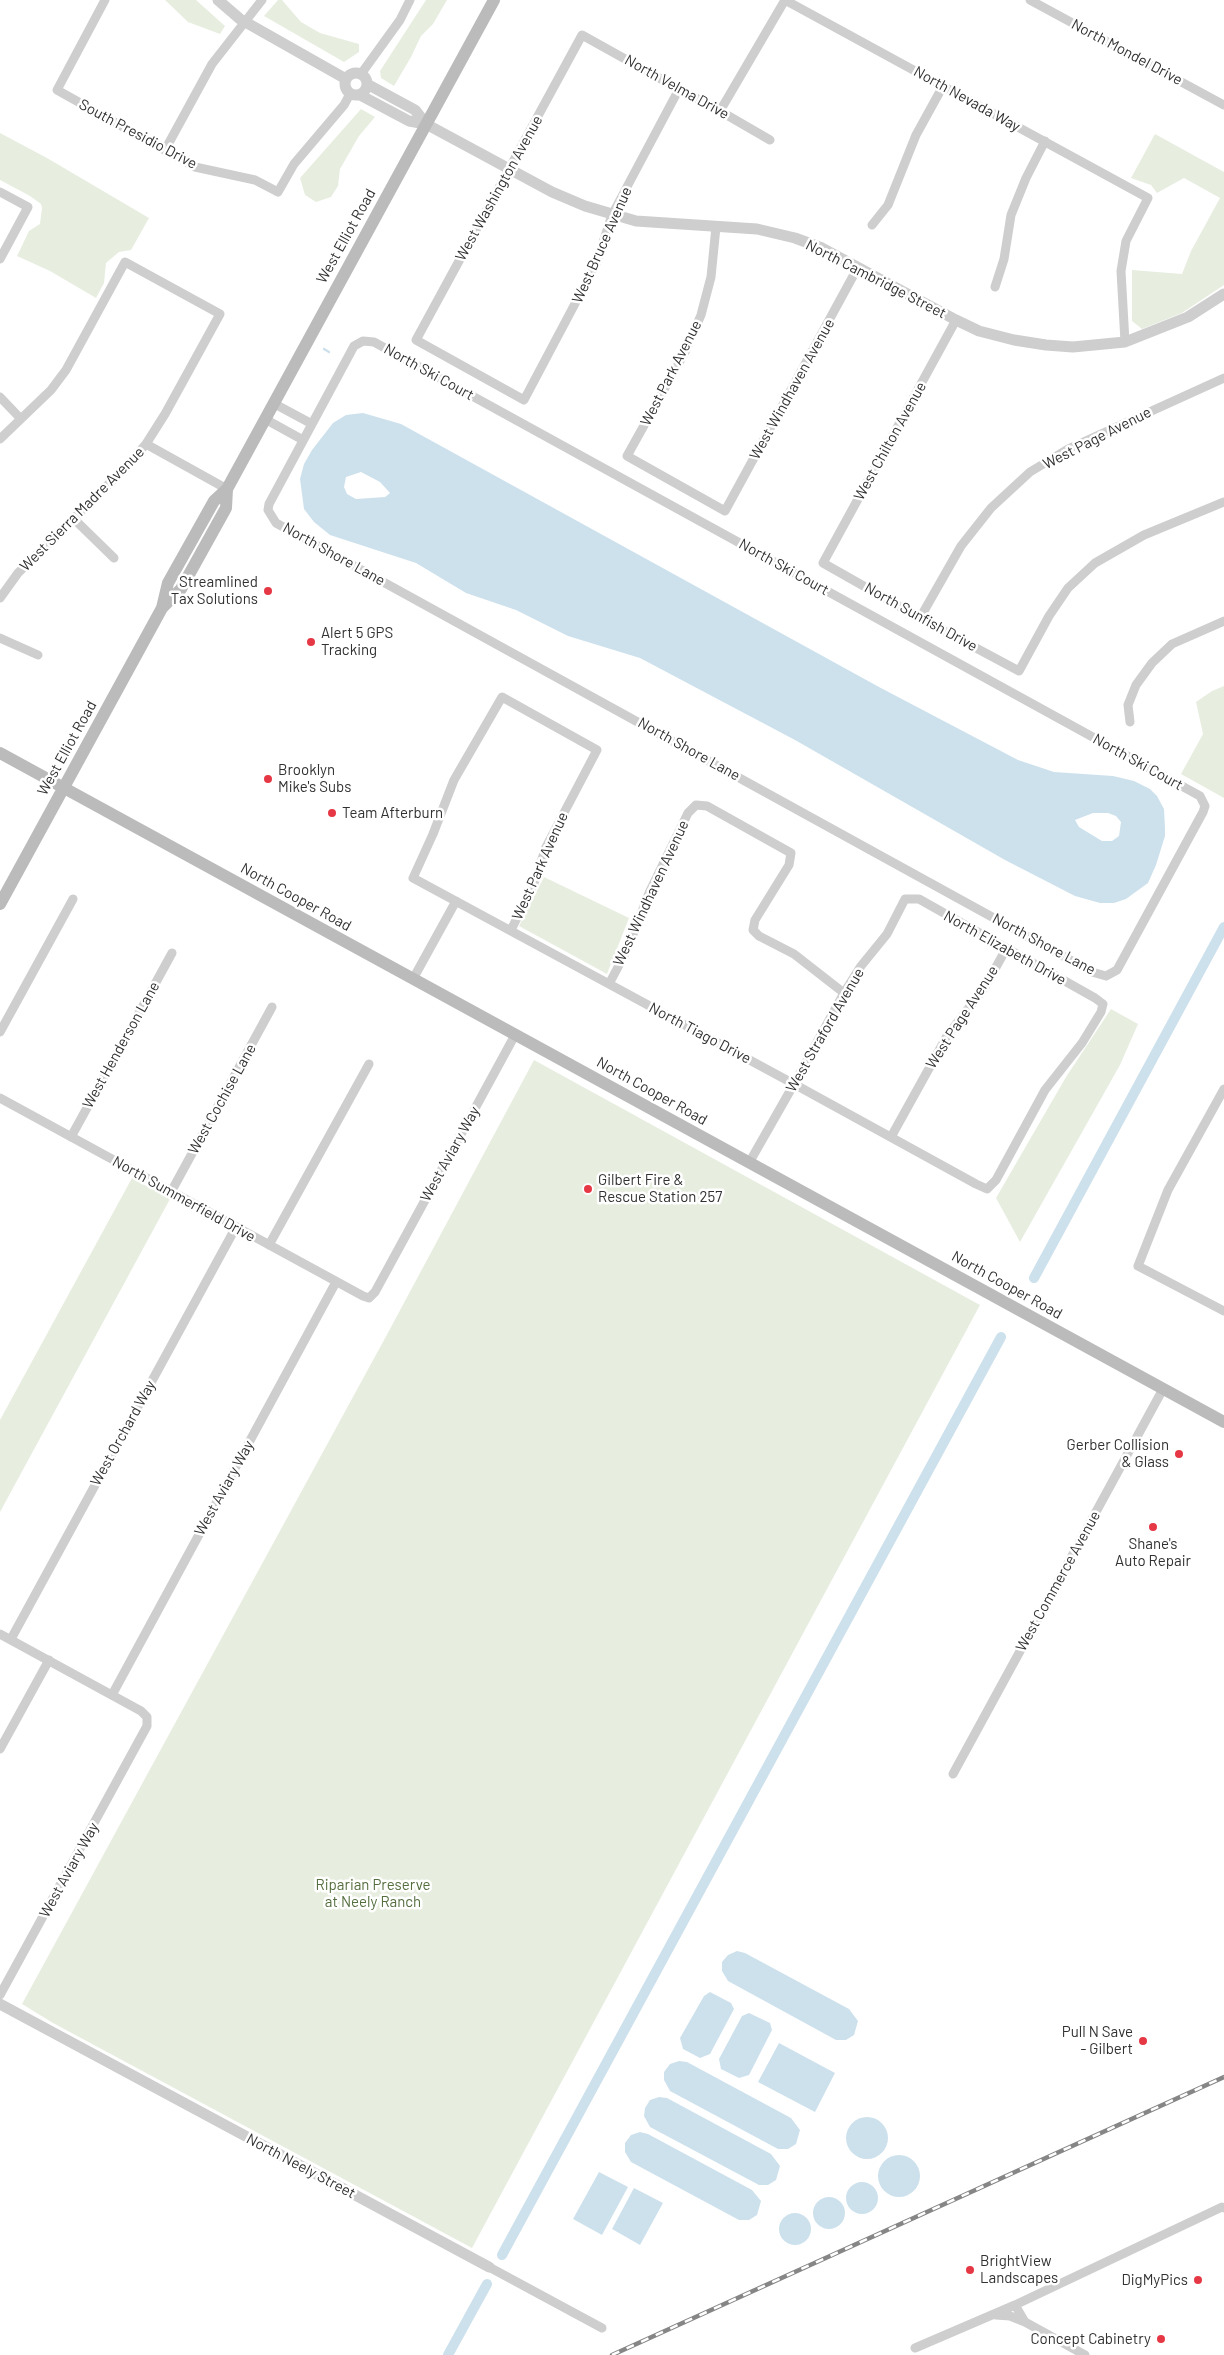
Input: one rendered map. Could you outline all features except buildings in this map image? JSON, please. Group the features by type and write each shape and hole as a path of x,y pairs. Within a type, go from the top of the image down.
{"main road":[{"name":"West Elliot Road","path":"0,904 162,608 181,589 226,508 228,489 273,403 494,0"},
{"name":"North Cooper Road","path":"0,753 1224,1422"}],"street":[{"name":"South Presidio Drive","path":"105,0 57,90 196,167 255,180 278,192 294,164 344,105 355,95"},
{"path":"218,0 244,22 346,80"},
{"path":"165,150 200,84 228,42 262,0"},
{"path":"355,95 366,90 364,79 410,0"},
{"path":"720,111 785,0"},
{"name":"North Nevada Way","path":"785,0 1148,198 1126,241 1121,270 1125,342"},
{"name":"North Mondel Drive","path":"1030,0 1224,105"},
{"name":"North Velma Drive","path":"582,36 770,140"},
{"name":"West Washington Avenue","path":"524,400 416,340 582,36"},
{"path":"354,73 415,110 426,124 409,121 355,95 346,90 346,80 354,73"},
{"path":"872,225 888,205 916,135 943,86"},
{"name":"West Bruce Avenue","path":"524,400 596,264 612,215 679,89"},
{"name":"North Cambridge Street","path":"426,124 552,192 612,215 636,221 756,229 795,238 822,248 979,331 1046,345 1073,346 1125,342 1188,317 1224,294"},
{"path":"995,287 1004,259 1011,215 1026,178 1045,141"},
{"path":"0,192 28,207 0,259"},
{"name":"West Park Avenue","path":"716,227 710,277 701,315 686,350 627,456 725,511"},
{"name":"West Sierra Madre Avenue","path":"0,598 18,572 126,468 146,444 165,414 220,314 125,262 66,370 51,390 21,419"},
{"name":"West Windhaven Avenue","path":"725,511 858,267"},
{"name":"West Chilton Avenue","path":"824,563 956,320"},
{"name":"North Ski Court","path":"312,424 354,346 363,341 374,342 1200,796 1205,806 1203,812 1163,887"},
{"name":"West Page Avenue","path":"920,618 961,546 991,508 1030,472 1068,449 1224,378"},
{"path":"0,397 21,419 0,439"},
{"path":"273,403 312,424"},
{"path":"265,419 303,440"},
{"name":"North Shore Lane","path":"312,424 268,504 268,510 276,523 1092,972 1106,976 1117,970 1163,887"},
{"path":"146,444 228,489"},
{"name":"North Sunfish Drive","path":"824,563 920,618 1019,671 1049,616 1068,588 1095,563 1144,534 1224,502"},
{"path":"73,518 114,558"},
{"path":"1130,722 1128,705 1136,685 1152,663 1172,644 1224,621"},
{"path":"0,638 38,654"},
{"name":"West Park Avenue","path":"413,878 454,780 502,697 597,750 546,847 533,886 511,930"},
{"name":"West Windhaven Avenue","path":"609,984 627,950 649,893 688,814 696,805 707,806 791,853 790,866 755,920 754,930 759,936 794,954 844,994"},
{"name":"North Tiago Drive","path":"413,878 976,1184 987,1188"},
{"path":"0,1032 73,899"},
{"name":"North Elizabeth Drive","path":"905,899 919,899 1095,998 1102,1004 1102,1012 1082,1043 1045,1090 996,1180 987,1188"},
{"name":"West Straford Avenue","path":"749,1163 844,994 861,966 887,934 905,899"},
{"path":"413,978 456,901"},
{"name":"West Page Avenue","path":"891,1137 943,1043 985,987 1006,949"},
{"name":"West Henderson Lane","path":"71,1137 172,952"},
{"name":"West Cochise Lane","path":"171,1192 272,1006"},
{"name":"West Aviary Way","path":"369,1298 375,1292 515,1035"},
{"path":"269,1245 369,1064"},
{"path":"1224,1090 1168,1190 1138,1266 1224,1311"},
{"name":"North Summerfield Drive","path":"0,1098 336,1282 369,1298"},
{"name":"West Orchard Way","path":"11,1640 236,1227"},
{"name":"West Aviary Way","path":"0,1995 147,1726 147,1717 141,1711 112,1695 336,1282"},
{"name":"West Commerce Avenue","path":"953,1774 1163,1389"},
{"path":"0,1634 112,1695"},
{"path":"0,1749 49,1660"},
{"name":"North Neely Street","path":"0,2004 602,2328"},
{"path":"915,2348 1015,2305 1224,2208"},
{"path":"1015,2305 1025,2322"},
{"path":"990,2316 1010,2316 1025,2322 1085,2355"}],"green space":[{"path":"165,0 196,0 225,26 220,34 188,22"},
{"path":"278,0 282,0 301,22 320,33 359,44 359,52 344,62 264,16"},
{"path":"426,0 447,0 433,24 421,36 394,86 381,78 380,71"},
{"path":"361,109 375,117 359,136 340,169 338,186 331,197 316,202 305,195 300,178"},
{"path":"0,133 47,158 149,218 131,250 119,252 106,263 104,283 96,298 50,271 17,256 29,231 40,224 42,208 41,204 30,196 0,180"},
{"path":"1155,134 1224,172 1224,285 1182,313 1142,329 1132,321 1132,270 1182,274 1191,251 1220,198 1184,178 1157,193 1151,185 1131,178"},
{"path":"1224,686 1224,798 1181,774 1203,734 1196,702 1212,691"},
{"path":"544,877 629,918 607,974 519,926"},
{"path":"1111,1009 1138,1024 1120,1065 1020,1242 996,1198 1066,1077"},
{"name":"Riparian Preserve at Neely Ranch","path":"534,1060 980,1305 472,2248 53,2023 22,2004 390,1329"},
{"path":"132,1178 170,1199 0,1512 0,1420"}],"water":[{"path":"363,413 401,424 879,687 1018,760 1054,772 1113,776 1134,781 1150,789 1157,796 1164,809 1165,836 1148,883 1126,899 1114,903 1100,903 1075,896 1005,860 795,740 640,658 568,636 516,610 466,593 416,563 330,535 314,522 304,509 300,479 304,464 312,450 333,423 346,415","holes":["361,472 380,482 390,493 385,497 356,499 347,494 344,487 346,477","1093,813 1108,813 1116,816 1121,822 1119,836 1112,841 1102,841 1079,827 1075,820"]},
{"path":"737,1951 745,1953 849,2009 858,2021 854,2035 846,2040 836,2040 728,1981 722,1971 722,1962 728,1955"},
{"path":"710,1992 731,2003 734,2009 710,2054 700,2058 683,2049 680,2038 704,1996"},
{"path":"749,2013 770,2023 772,2030 749,2075 739,2078 721,2069 719,2059 742,2016"},
{"path":"779,2043 835,2073 815,2112 758,2082"},
{"path":"679,2061 687,2062 791,2118 800,2130 796,2144 788,2149 778,2149 670,2091 664,2080 664,2072 670,2064"},
{"path":"659,2097 667,2098 771,2154 780,2166 776,2180 768,2185 759,2185 650,2127 644,2116 645,2108 650,2100"},
{"path":"871,2117 879,2120 885,2126 888,2138 885,2150 879,2156 863,2159 855,2156 849,2150 846,2134 849,2126 855,2120"},
{"path":"640,2132 648,2134 752,2190 761,2201 757,2215 749,2220 739,2220 631,2162 625,2152 625,2143 631,2135"},
{"path":"903,2155 911,2158 917,2164 920,2176 917,2188 911,2194 895,2197 887,2194 881,2188 878,2172 881,2164 887,2158"},
{"path":"599,2172 628,2187 602,2235 573,2219"},
{"path":"862,2182 868,2183 873,2187 877,2192 877,2204 873,2209 868,2213 862,2214 856,2213 851,2209 847,2204 846,2198 847,2192 851,2187 856,2183"},
{"path":"634,2188 663,2203 640,2245 612,2229"},
{"path":"829,2197 835,2198 840,2202 844,2207 844,2219 840,2224 835,2228 829,2229 823,2228 818,2224 814,2219 813,2213 814,2207 818,2202 823,2198"},
{"path":"795,2213 801,2214 806,2218 810,2223 810,2235 806,2240 801,2244 795,2245 789,2244 784,2240 780,2235 779,2229 780,2223 784,2218 789,2214"}],"waterway":[{"path":"324,349 329,352"},
{"path":"1034,1278 1224,927"},
{"path":"502,2255 1001,1337"},
{"path":"448,2355 487,2284"}],"railway":[{"path":"612,2355 1224,2077"}],"place":[{"name":"Streamlined Tax Solutions","path":"268,591"},
{"name":"Alert 5 GPS Tracking","path":"311,642"},
{"name":"Brooklyn Mike's Subs","path":"268,779"},
{"name":"Team Afterburn","path":"332,813"},
{"name":"Gilbert Fire & Rescue Station 257","path":"588,1189"},
{"name":"Gerber Collision & Glass","path":"1179,1454"},
{"name":"Shane's Auto Repair","path":"1153,1527"},
{"name":"Pull N Save - Gilbert","path":"1143,2041"},
{"name":"BrightView Landscapes","path":"970,2270"},
{"name":"DigMyPics","path":"1198,2280"},
{"name":"Concept Cabinetry","path":"1161,2339"}]}
